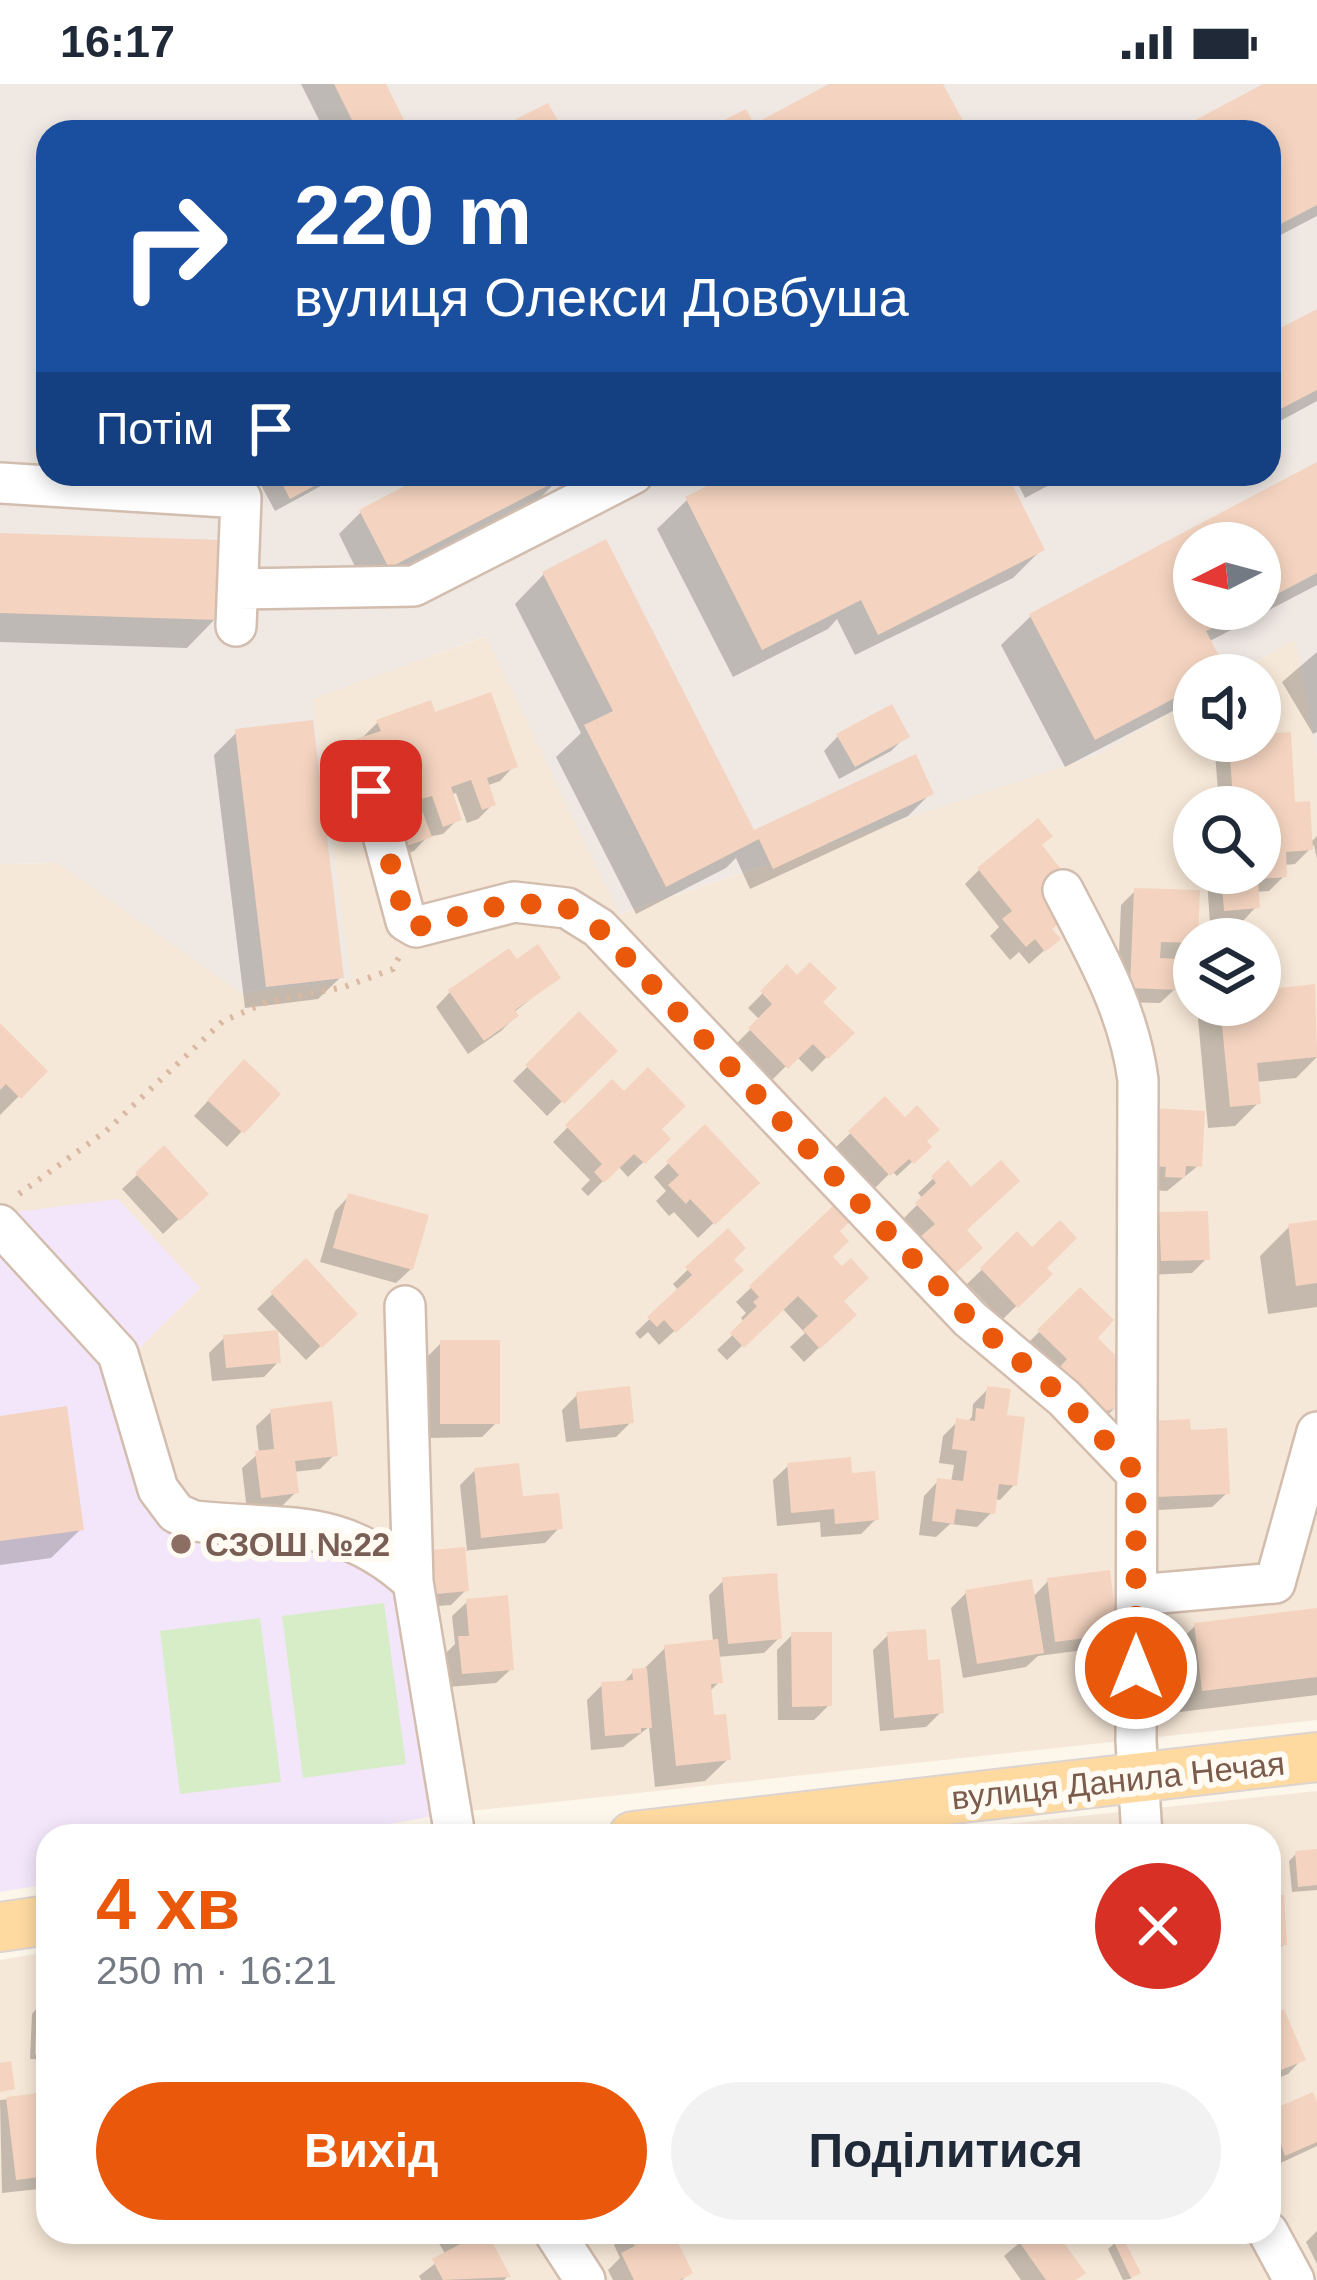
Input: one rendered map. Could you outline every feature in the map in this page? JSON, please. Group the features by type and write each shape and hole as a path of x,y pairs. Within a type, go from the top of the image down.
{"main road":[{"name":"вулиця Данила Нечая","path":"734,1824 1317,1757"},
{"path":"0,1928 36,1922"}],"street":[{"path":"0,483 36,485"},
{"path":"48,486 241,498 237,608 414,586 610,486"},
{"path":"371,791 406,921 416,927 514,902 567,908 598,928 970,1319 1064,1398 1136,1473"},
{"path":"1063,890 1112,986 1133,1045 1138,1080 1136,1473 1141,1824"},
{"path":"9,1210 118,1354 158,1489 176,1513 194,1521 327,1532 373,1549 413,1582"},
{"path":"405,1306 413,1582 453,1824"},
{"path":"1137,1595 1275,1583 1317,1432"},
{"path":"562,2244 585,2280"},
{"path":"1274,2244 1294,2280"}],"path":[{"path":"9,1210 106,1131 223,1021 267,1002 344,987 392,969 416,927"}],"shaded area":[{"path":"0,84 1317,84 1317,757 1295,639 1270,654 1173,654 1173,710 1098,755 619,914 486,636 312,699 351,979 241,993 58,863 0,864"},
{"path":"487,636 620,914 1097,755 1173,710 1173,762 1281,762 1281,654 1269,654 1296,638 1317,757 1317,1720 451,1813 176,1513 134,1353 199,1289 0,1214 0,864 58,863 241,993 350,979 311,699"},
{"name":"СЗОШ №22","path":"118,1199 200,1288 134,1353 166,1502 394,1564 451,1813 389,1824 36,1824 36,1886 0,1892 0,1214"},
{"path":"1317,1791 1317,2280 0,2280 0,1960 36,1954 36,2244 1281,2244 1281,1824 1006,1824"}],"green space":[{"path":"384,1603 406,1764 303,1778 282,1616"},
{"path":"260,1618 281,1782 180,1794 160,1631"}],"building":[{"path":"334,84 386,84 404,120 352,120"},
{"path":"829,84 943,84 962,120 762,120"},
{"path":"1263,84 1317,84 1317,205 1281,224 1281,120 1196,120"},
{"path":"548,103 557,120 515,120"},
{"path":"746,109 752,120 725,120"},
{"path":"1317,309 1317,390 1281,409 1281,328"},
{"path":"1317,462 1317,573 1281,592 1281,522 1203,522 1272,486 1281,486 1281,481"},
{"path":"283,486 314,486 290,499"},
{"path":"404,486 547,486 389,568 359,510"},
{"path":"707,486 1013,486 1045,550 878,635 861,600 762,650 685,497"},
{"path":"0,533 222,540 219,620 0,613"},
{"path":"1173,538 1173,630 1208,630 1218,654 1173,654 1173,699 1095,740 1029,614"},
{"path":"606,539 754,830 916,754 934,794 773,869 759,839 666,887 584,725 613,711 542,572"},
{"path":"491,692 518,767 487,778 496,805 482,810 471,780 451,787 462,820 443,827 432,796 418,800 432,837 396,850 356,739 381,731 376,720 431,700 435,712"},
{"path":"892,704 910,737 855,767 836,734"},
{"path":"313,720 344,978 266,987 235,729"},
{"path":"1291,732 1295,802 1310,801 1313,850 1286,852 1287,877 1281,877 1281,786 1232,786 1230,762 1281,762 1281,733"},
{"path":"1038,818 1053,836 1042,845 1064,873 1070,915 1052,929 1061,939 1045,952 1035,939 1026,947 1002,919 1012,911 977,868"},
{"path":"1134,888 1200,894 1199,918 1173,918 1173,942 1161,942 1160,958 1173,959 1173,990 1130,988"},
{"path":"1223,894 1259,894 1260,908 1224,911"},
{"path":"538,944 561,978 515,1010 519,1016 484,1041 448,990 509,948 517,959"},
{"path":"810,962 837,988 823,1002 855,1033 828,1059 813,1044 788,1069 748,1028 772,1004 760,991 787,964 797,975"},
{"path":"1315,984 1317,1057 1257,1063 1261,1104 1230,1107 1222,1026 1281,1026 1281,988"},
{"path":"579,1011 618,1051 564,1104 525,1065"},
{"path":"0,1023 48,1071 21,1099 6,1084 0,1090"},
{"path":"244,1059 281,1094 244,1134 207,1100"},
{"path":"648,1067 686,1106 662,1129 671,1139 645,1164 634,1154 604,1183 594,1172 602,1164 565,1125 612,1079 624,1091"},
{"path":"885,1096 905,1117 917,1105 940,1130 927,1141 932,1147 914,1164 909,1159 890,1176 848,1131"},
{"path":"1156,1108 1205,1111 1202,1167 1186,1166 1185,1178 1165,1177 1166,1167 1152,1166"},
{"path":"705,1124 760,1183 715,1225 668,1185 679,1175 666,1161"},
{"path":"164,1145 209,1194 180,1221 135,1173"},
{"path":"948,1160 971,1187 1001,1160 1020,1181 967,1230 983,1248 954,1275 920,1237 935,1224 915,1203 936,1183 931,1176"},
{"path":"348,1193 429,1215 413,1270 333,1248"},
{"path":"837,1202 853,1219 840,1231 849,1241 833,1257 842,1266 851,1258 869,1278 844,1301 857,1315 820,1349 803,1330 818,1316 798,1296 744,1348 730,1333 757,1306 753,1302 759,1297 749,1286"},
{"path":"1208,1211 1210,1260 1161,1261 1159,1212"},
{"path":"1060,1220 1077,1238 1047,1268 1053,1274 1018,1308 980,1268 1017,1231 1032,1247"},
{"path":"1317,1220 1317,1283 1296,1286 1288,1224"},
{"path":"728,1228 746,1248 734,1260 744,1270 676,1333 664,1320 657,1327 647,1317 692,1275 685,1267"},
{"path":"306,1258 358,1314 322,1348 270,1292"},
{"path":"1080,1287 1114,1320 1098,1338 1122,1362 1119,1407 1104,1412 1057,1370 1067,1359 1037,1330"},
{"path":"278,1330 281,1363 226,1368 223,1335"},
{"path":"440,1340 500,1340 500,1424 440,1424"},
{"path":"630,1386 634,1423 580,1429 576,1392"},
{"path":"987,1386 1011,1389 1007,1415 1025,1417 1017,1486 999,1484 995,1514 956,1509 954,1524 932,1521 937,1478 963,1481 967,1451 952,1449 956,1418 975,1421 976,1408 984,1409"},
{"path":"332,1401 338,1456 295,1461 299,1493 261,1498 255,1451 274,1449 270,1409"},
{"path":"67,1406 84,1530 0,1541 0,1416"},
{"path":"1190,1419 1191,1430 1227,1428 1230,1494 1155,1497 1151,1421"},
{"path":"851,1457 852,1473 875,1471 879,1520 835,1524 834,1509 791,1513 787,1463"},
{"path":"519,1463 523,1496 559,1493 563,1529 481,1538 474,1468"},
{"path":"465,1547 469,1591 424,1595 420,1551"},
{"path":"1110,1570 1118,1634 1055,1642 1047,1578"},
{"path":"777,1573 782,1639 728,1644 722,1577"},
{"path":"1032,1579 1044,1653 977,1664 965,1590"},
{"path":"508,1595 514,1670 462,1674 458,1636 469,1636 466,1599"},
{"path":"1317,1608 1317,1677 1202,1691 1194,1623"},
{"path":"926,1629 928,1660 940,1659 944,1713 894,1718 887,1632"},
{"path":"791,1632 832,1632 832,1706 792,1707"},
{"path":"718,1639 723,1683 711,1684 714,1715 726,1714 731,1760 676,1766 664,1645"},
{"path":"647,1668 652,1728 605,1736 601,1682 633,1680 632,1669"},
{"path":"1317,1849 1317,1885 1298,1887 1295,1851"},
{"path":"1281,1895 1284,1895 1287,1945 1281,1945"},
{"path":"1281,2010 1306,2060 1281,2070"},
{"path":"11,2061 15,2089 0,2092 0,2063"},
{"path":"1313,2092 1317,2142 1285,2156 1281,2106"},
{"path":"36,2093 36,2178 16,2180 6,2097"},
{"path":"460,2244 493,2244 511,2277 443,2280 432,2259"},
{"path":"678,2244 693,2273 680,2280 634,2280 621,2253 635,2246"},
{"path":"1021,2244 1065,2244 1086,2273 1076,2280 1046,2280"},
{"path":"1115,2244 1126,2244 1141,2273 1131,2278"}],"place":[{"name":"СЗОШ №22","path":"181,1544"}],"route":[{"path":"371,791 406,921 416,927 514,902 567,908 598,928 970,1319 1064,1398 1136,1473 1136,1668"}]}
